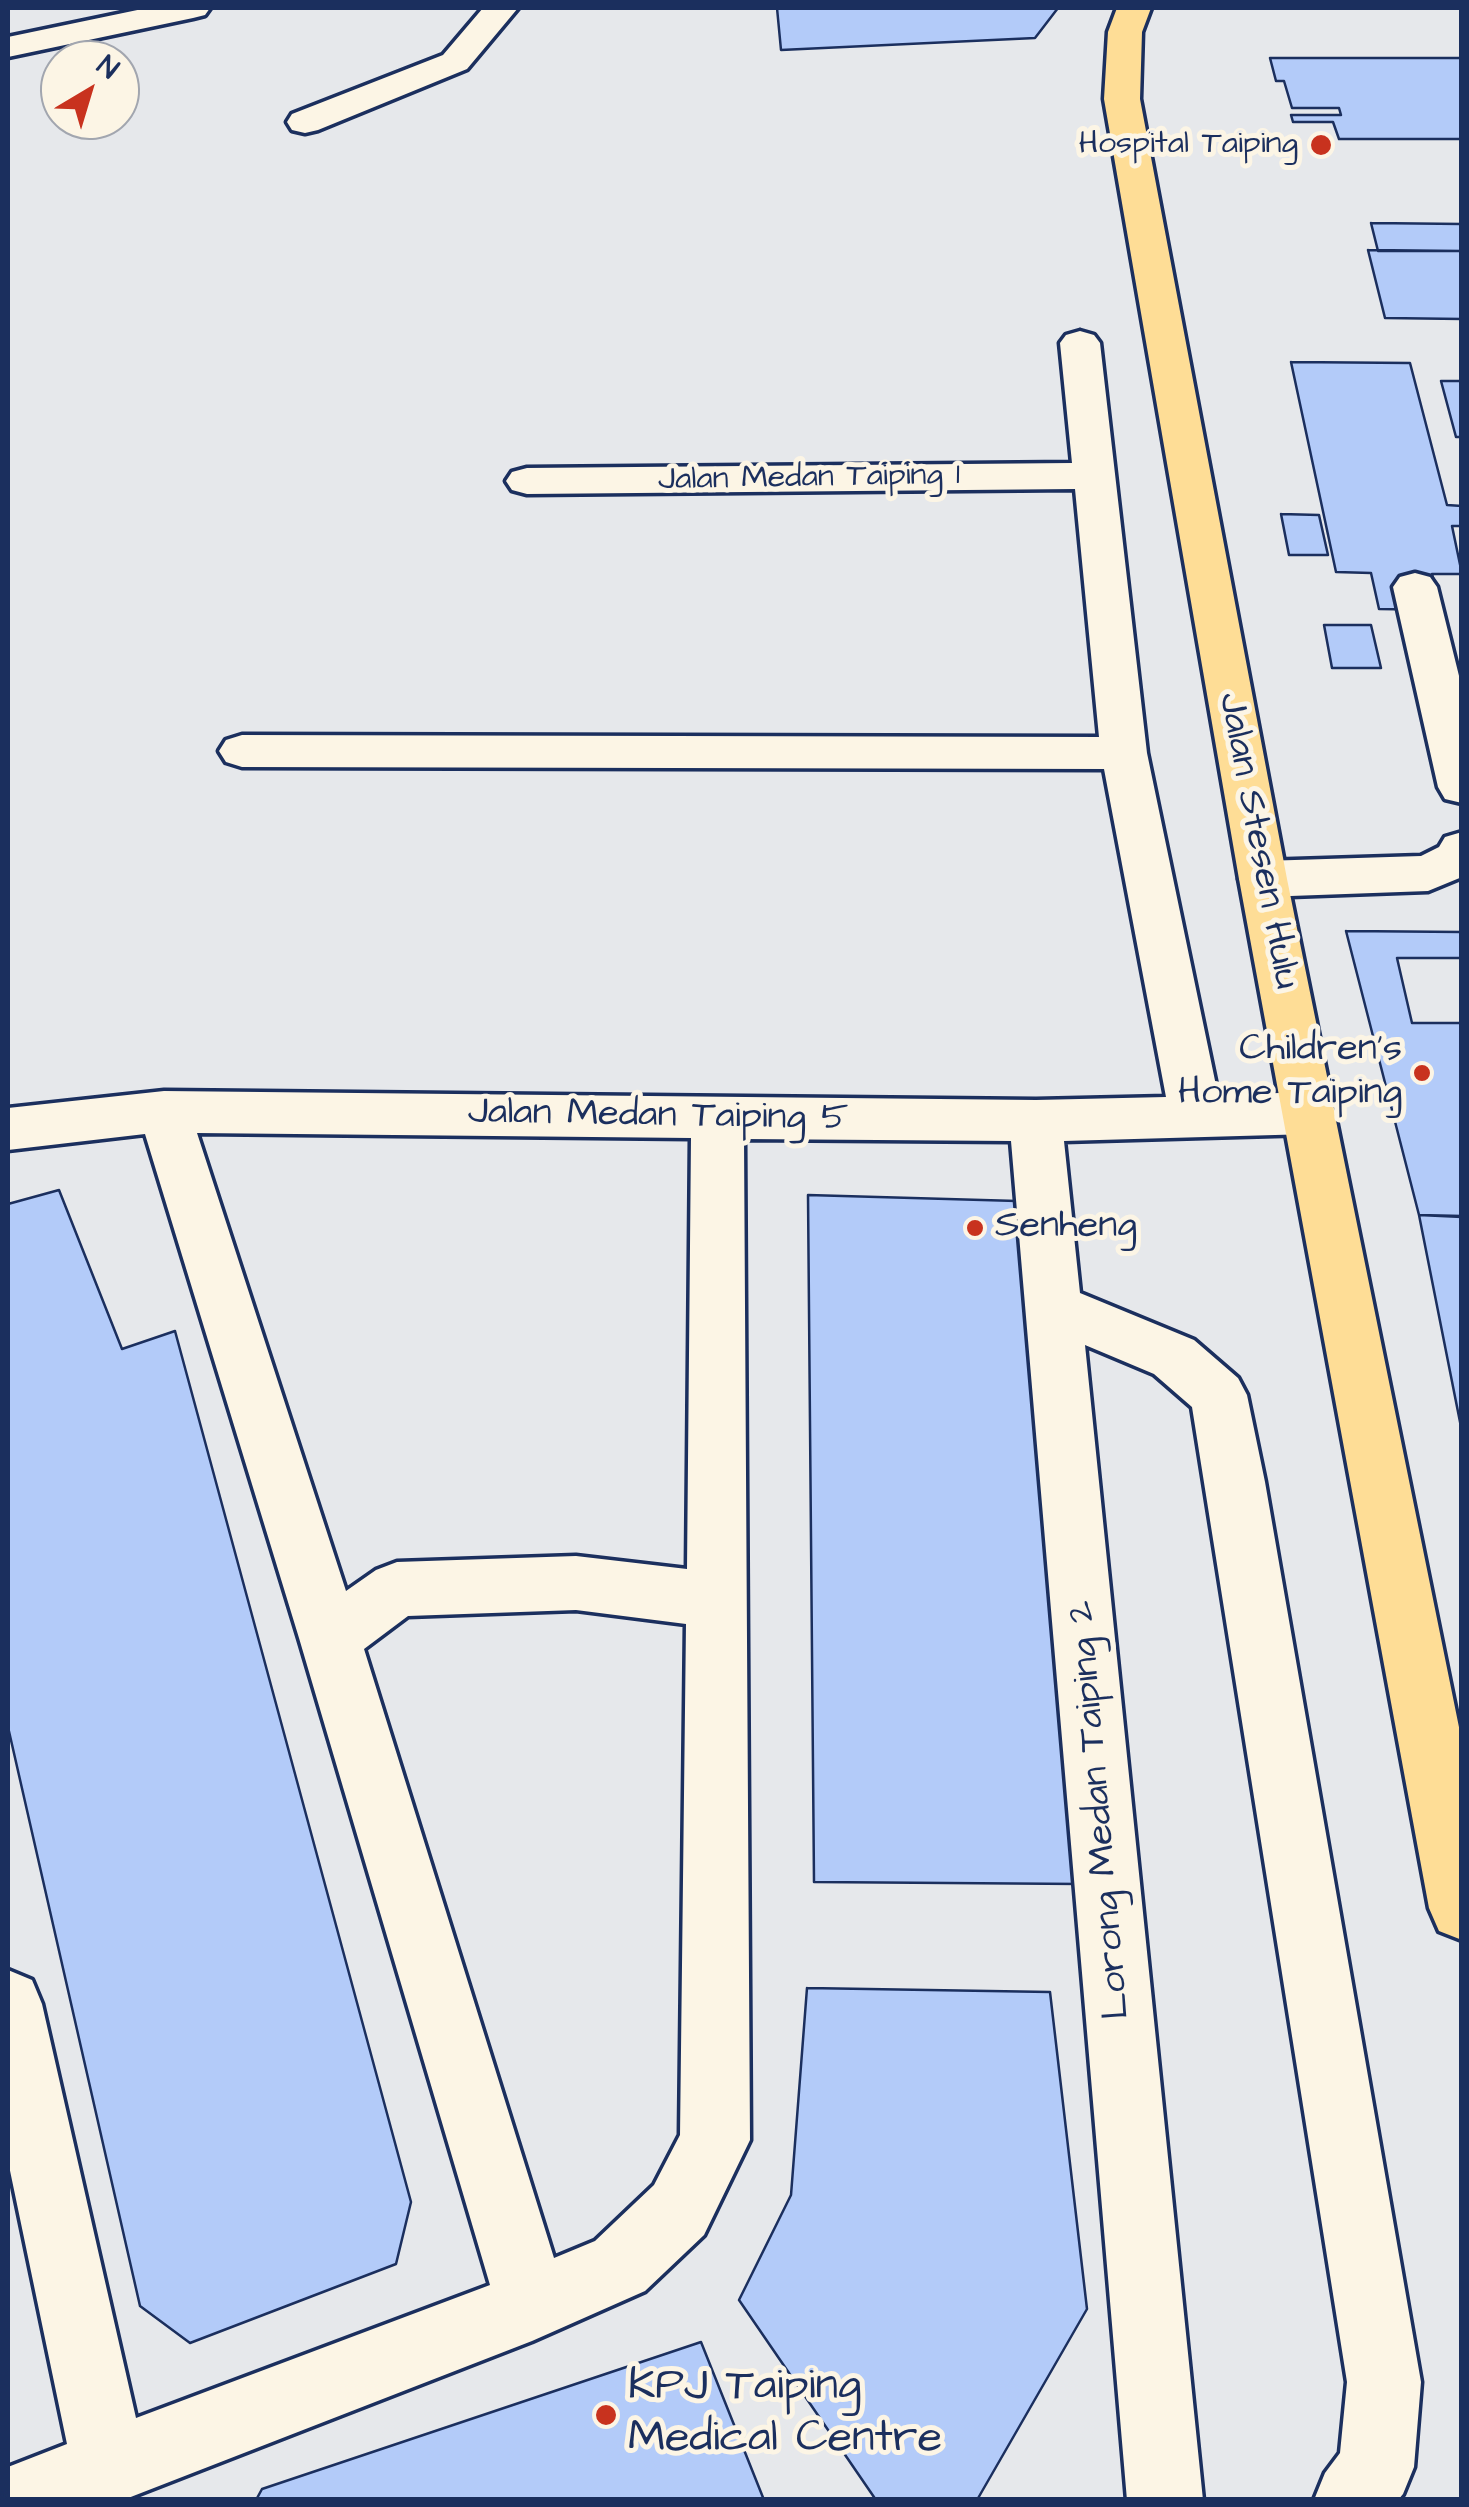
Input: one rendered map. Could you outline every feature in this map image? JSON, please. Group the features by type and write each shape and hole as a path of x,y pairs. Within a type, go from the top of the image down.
{"main road":[{"name":"Jalan Stesen Hulu","path":"1134,8 1126,32 1122,100 1263,879 1462,1908"}],"street":[{"path":"8,47 193,8"},
{"path":"305,122 455,62 501,8"},
{"path":"1080,343 1124,753 1196,1114"},
{"name":"Jalan Medan Taiping 1","path":"527,482 1092,476"},
{"path":"1415,587 1462,787"},
{"path":"242,751 1124,753"},
{"path":"1263,879 1428,873 1456,859 1462,848"},
{"path":"164,1112 330,1638 532,2305"},
{"name":"Jalan Medan Taiping 5","path":"8,1129 164,1112 1036,1121 1310,1113"},
{"path":"19,2500 532,2305 620,2266 678,2210 715,2140 718,1118"},
{"name":"Lorong Medan Taiping 2","path":"1036,1121 1165,2500"},
{"path":"1054,1307 1174,1357 1218,1395 1240,1502 1384,2382 1376,2467 1352,2500"},
{"path":"330,1638 398,1589 576,1583 715,1600"},
{"path":"8,2004 110,2467"}],"building":[{"path":"777,8 1058,8 1035,38 781,50"},
{"path":"1270,58 1462,58 1462,139 1339,139 1333,122 1293,122 1291,115 1341,115 1339,108 1292,108 1284,81 1276,81"},
{"path":"1371,223 1462,224 1462,251 1378,251"},
{"path":"1368,250 1462,251 1462,319 1385,318"},
{"path":"1291,362 1410,363 1447,505 1462,506 1462,526 1452,526 1462,574 1432,574 1442,610 1379,609 1371,573 1336,572"},
{"path":"1441,381 1462,381 1462,437 1456,437"},
{"path":"1281,514 1319,515 1328,555 1289,555"},
{"path":"1324,625 1371,625 1381,668 1332,668"},
{"name":"Children's Home Taiping","path":"1346,931 1462,932 1462,1216 1419,1215"},
{"path":"1397,958 1462,958 1462,1023 1412,1023"},
{"path":"59,1190 122,1349 175,1331 411,2202 396,2264 190,2343 140,2306 8,1727 8,1204"},
{"path":"808,1195 1017,1201 1080,1884 814,1882"},
{"path":"1419,1215 1462,1217 1462,1432"},
{"path":"807,1988 1050,1992 1087,2309 977,2500 876,2500 739,2300 791,2195"},
{"name":"KPJ Taiping Medical Centre","path":"701,2342 764,2500 256,2500 262,2489"}],"place":[{"name":"Hospital Taiping","path":"1321,145"},
{"name":"Children's Home Taiping","path":"1422,1073"},
{"name":"Senheng","path":"975,1228"},
{"name":"KPJ Taiping Medical Centre","path":"606,2415"}]}
